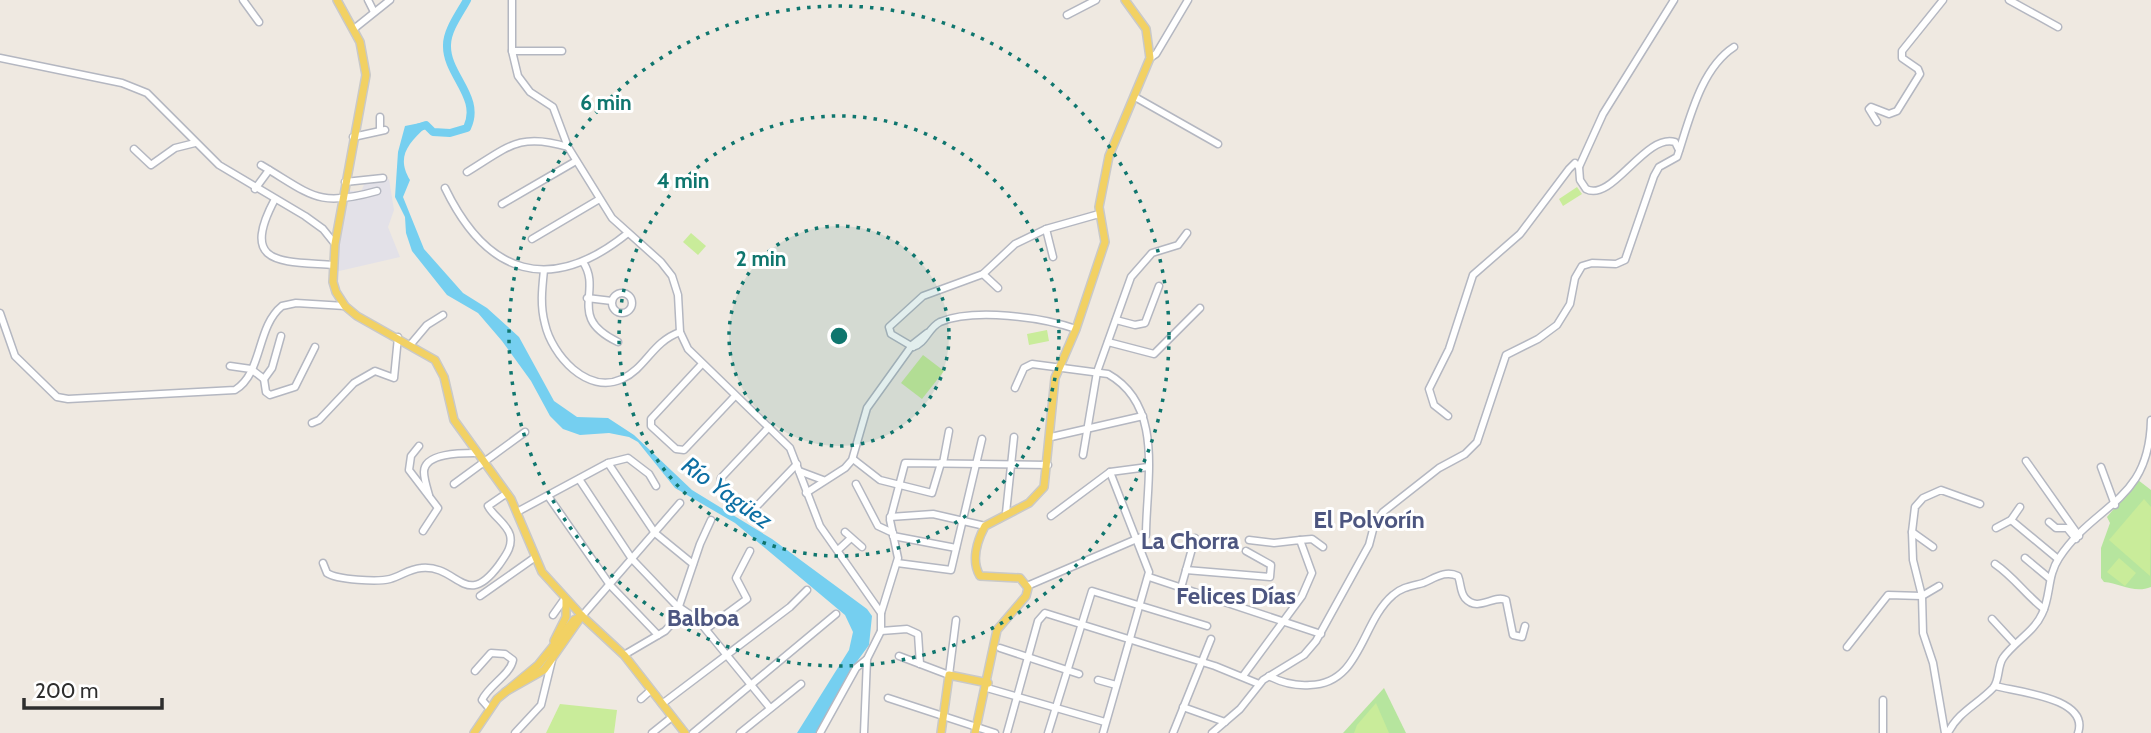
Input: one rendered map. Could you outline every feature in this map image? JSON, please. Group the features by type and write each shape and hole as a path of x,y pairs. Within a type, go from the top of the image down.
{"main road":[{"path":"337,0 355,28 364,54 366,75 335,244 334,286 345,306 357,316 411,344 439,365 454,420 507,493 534,558 580,620"},
{"path":"975,730 987,686 997,629 1026,596 1027,586 1020,578 980,576 976,569 975,554 985,526 1040,494 1048,465 1054,387 1059,367 1076,329 1105,242 1099,214 1111,150 1150,58 1146,29 1125,0"},
{"path":"551,650 566,617 565,598"},
{"path":"474,733 489,708 551,650 574,620 590,624 624,655 685,733"},
{"path":"505,692 544,670 580,620"},
{"path":"552,660 558,658 578,629 590,624"},
{"path":"941,733 949,675 987,686"}],"street":[{"path":"243,0 259,22"},
{"path":"368,0 374,12"},
{"path":"355,28 390,0"},
{"path":"512,0 512,51 520,81 553,107 568,147 598,200 672,276 678,295 680,332 684,343 701,365 790,448 820,526 881,613"},
{"path":"1067,15 1096,0"},
{"path":"1150,58 1156,54 1188,0"},
{"path":"1674,0 1640,57 1617,88 1579,167 1583,185 1596,191 1608,185 1661,142 1675,142 1679,150"},
{"path":"1877,122 1869,109 1871,107 1889,114 1897,111 1920,74 1918,69 1902,58 1902,51 1943,0"},
{"path":"2009,0 2058,27"},
{"path":"1212,733 1259,684 1304,655 1321,634 1336,600 1369,545 1378,518 1388,506 1418,487 1439,468 1465,454 1477,442 1503,359 1557,325 1570,304 1575,278 1582,266 1592,263 1616,264 1625,260 1654,176 1659,167 1675,160 1700,94 1726,53 1734,47"},
{"path":"512,51 562,51"},
{"path":"0,58 137,88 159,103 219,165 323,229 335,244"},
{"path":"1135,97 1218,144"},
{"path":"353,137 382,130 380,117"},
{"path":"467,172 524,140 540,139 568,147"},
{"path":"134,149 151,165 176,148 195,143"},
{"path":"166,155 173,163"},
{"path":"502,204 576,161"},
{"path":"1448,416 1434,405 1429,389 1450,349 1469,281 1520,234 1574,163 1579,167"},
{"path":"261,165 310,195 342,201 377,191"},
{"path":"255,189 269,170"},
{"path":"345,182 383,178"},
{"path":"445,188 462,222 483,245 510,261 544,270 583,262 628,233"},
{"path":"275,199 261,229 262,245 267,253 281,261 333,265"},
{"path":"532,239 598,200"},
{"path":"913,347 898,340 891,334 889,327 923,296 982,274 1015,244 1046,229 1099,214"},
{"path":"1046,229 1053,257"},
{"path":"1083,455 1097,372 1133,273 1152,253 1178,245 1187,233"},
{"path":"583,262 589,275 587,298 594,325 618,342"},
{"path":"544,270 542,311 549,338 569,366 588,379 605,383 625,378 662,340 680,332"},
{"path":"982,274 998,288"},
{"path":"1116,320 1142,325 1158,286"},
{"path":"587,298 612,301"},
{"path":"0,313 15,356 62,399 227,391 243,385 269,323 282,306 296,303 345,306"},
{"path":"1108,342 1154,354 1200,308"},
{"path":"411,344 427,325 443,315"},
{"path":"898,340 920,336 944,321 997,315 1054,322 1076,329"},
{"path":"913,347 928,332"},
{"path":"281,336 272,368 264,379 265,391 270,395 295,387 315,346"},
{"path":"806,493 845,468 853,458 862,416 920,336"},
{"path":"312,423 319,421 354,383 375,370 394,378 398,337"},
{"path":"701,365 650,421 651,426 676,450 684,450 735,396"},
{"path":"1015,388 1029,365 1097,372 1115,377 1143,416 1149,447 1146,535 1027,586"},
{"path":"230,366 251,369 264,379"},
{"path":"1051,437 1143,416"},
{"path":"1946,733 1969,706 1995,686 2002,659 2036,622 2044,609 2049,578 2058,559 2077,537 2115,505 2134,482 2141,468 2151,420"},
{"path":"769,427 721,478 720,486 747,509 754,509 798,468"},
{"path":"853,458 877,478 898,486 928,492 935,490 949,431"},
{"path":"454,484 525,432"},
{"path":"1006,513 1014,437"},
{"path":"897,563 951,570 982,439"},
{"path":"419,446 411,456 409,468 436,501 438,511 423,531"},
{"path":"429,495 424,472 427,464 439,457 478,453"},
{"path":"517,512 608,463 628,458 649,474 656,486"},
{"path":"2024,460 2077,537"},
{"path":"820,733 856,668 867,659 881,631 881,613 897,563 890,517 903,466 907,462 1048,465"},
{"path":"608,463 655,533 693,564"},
{"path":"1051,516 1110,472 1148,467"},
{"path":"2101,467 2115,505"},
{"path":"798,468 823,480"},
{"path":"1103,733 1149,577 1148,564 1110,472"},
{"path":"579,480 632,559 680,607 694,615 770,708"},
{"path":"856,484 878,526 893,534 956,548"},
{"path":"1946,733 1941,698 1923,633 1922,596 1913,560 1915,507 1933,493 1945,491 1980,504"},
{"path":"323,562 326,571 339,578 388,579 424,568 435,569 465,585 485,582 506,555 510,541 508,531 488,506 507,493"},
{"path":"548,496 610,585 658,635"},
{"path":"580,620 680,503"},
{"path":"1996,528 2011,520 2020,507"},
{"path":"890,517 933,514 985,526"},
{"path":"624,655 658,635 674,621 711,520"},
{"path":"2011,520 2058,559"},
{"path":"2049,522 2056,528 2067,528 2077,537"},
{"path":"845,532 862,547"},
{"path":"1912,532 1933,547"},
{"path":"838,550 851,538"},
{"path":"1181,588 1195,538"},
{"path":"1249,540 1281,543 1312,538 1323,547"},
{"path":"1242,676 1305,591 1312,573 1300,540"},
{"path":"706,629 747,599 736,578 750,551"},
{"path":"1186,570 1268,578 1271,565 1246,551"},
{"path":"480,596 534,558"},
{"path":"2025,558 2049,578"},
{"path":"1996,564 2044,609"},
{"path":"1269,676 1283,683 1301,685 1333,680 1348,668 1376,614 1391,596 1406,587 1446,574 1458,576 1464,597 1470,601 1484,604 1497,598 1506,600 1513,635 1521,636 1525,626"},
{"path":"1149,577 1321,634"},
{"path":"1847,647 1888,595 1922,596 1939,586"},
{"path":"663,704 790,607 807,590"},
{"path":"1048,733 1080,623 1090,594 1094,591 1207,626"},
{"path":"553,604 565,598"},
{"path":"553,615 565,598"},
{"path":"1007,733 1040,617 1047,613 1242,676 1259,684"},
{"path":"693,733 835,614"},
{"path":"1992,619 2015,644"},
{"path":"899,656 949,675 956,620"},
{"path":"881,631 907,629 918,635 920,664"},
{"path":"1173,733 1199,662 1211,639"},
{"path":"1000,648 1079,674"},
{"path":"475,671 491,653 505,654 513,660 512,666 488,688 482,700 489,708"},
{"path":"864,733 867,659"},
{"path":"515,733 541,705 547,694 552,660"},
{"path":"1098,680 1116,685"},
{"path":"740,733 801,684"},
{"path":"987,686 1055,709 1105,722"},
{"path":"1995,686 2058,701 2068,706 2078,715 2078,733"},
{"path":"641,699 651,690"},
{"path":"888,698 975,730 995,733"},
{"path":"1883,700 1883,733"},
{"path":"1183,707 1225,722"},
{"path":"652,733 672,717"}],"shaded area":[{"path":"389,179 394,210 388,227 400,257 335,272 346,190 361,192 365,182"}],"green space":[{"path":"1577,187 1582,194 1563,206 1559,199"},
{"path":"691,233 706,246 698,255 683,242"},
{"path":"1047,330 1049,341 1029,345 1027,334"},
{"path":"923,355 944,371 922,399 901,383"},
{"path":"2138,480 2151,490 2151,587 2145,589 2104,582 2101,578 2101,548 2110,523 2107,517"},
{"path":"2144,499 2151,507 2150,576 2109,540"},
{"path":"2119,558 2136,573 2125,586 2107,572"},
{"path":"1384,688 1406,733 1343,733"},
{"path":"1376,703 1389,733 1354,733 1357,725"},
{"path":"560,704 617,710 614,733 546,733"}],"water":[{"path":"425,122 425,128 406,151 404,164 410,180 403,197 424,249 463,293 487,308 519,337 554,401 577,417 608,418 634,435 692,490 772,539 867,609 872,616 869,645 850,671 817,733 797,733 849,650 853,632 845,615 735,523 675,488 638,442 629,437 609,433 580,435 563,429 550,416 531,381 502,341 478,313 447,295 412,251 406,233 405,217 395,197 398,152 405,126"}],"waterway":[{"name":"Río Yagüez","path":"417,128 426,125 433,132 450,133 467,128 470,106 448,56 447,45 451,28 467,0"}],"district":[{"name":"El Polvorín","path":"1369,520"},
{"name":"La Chorra","path":"1190,541"},
{"name":"Felices Días","path":"1236,596"},
{"name":"Balboa","path":"703,618"}]}
